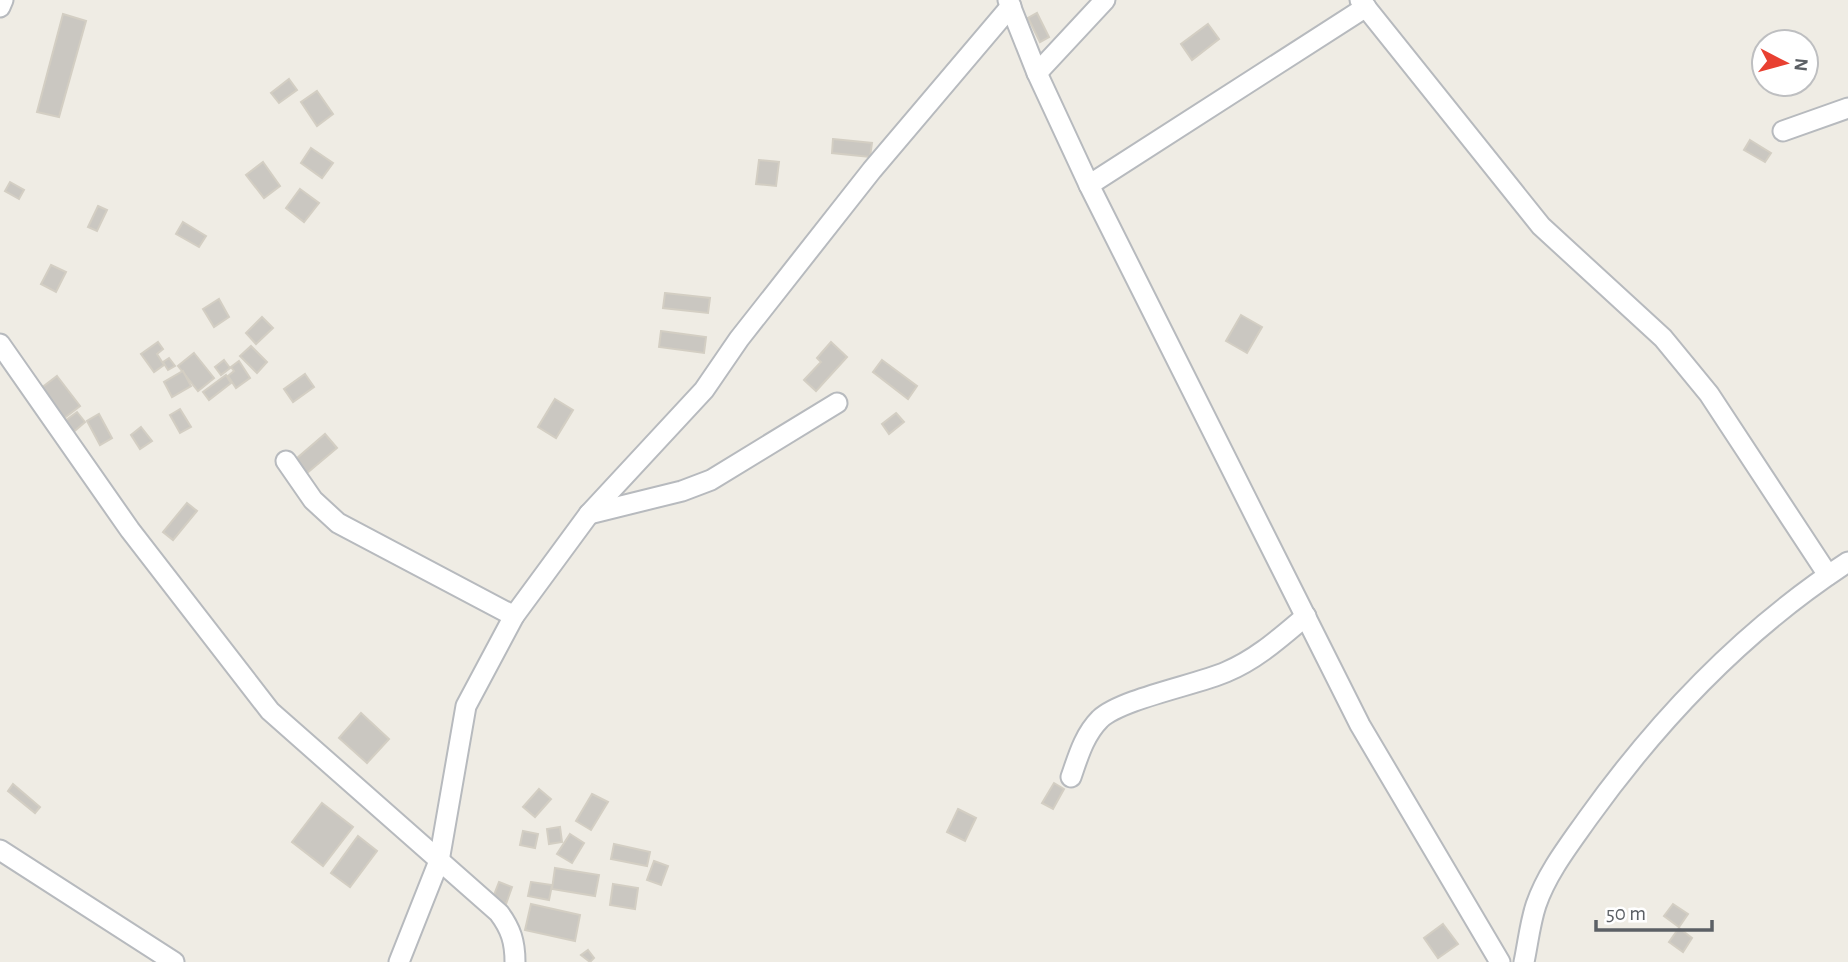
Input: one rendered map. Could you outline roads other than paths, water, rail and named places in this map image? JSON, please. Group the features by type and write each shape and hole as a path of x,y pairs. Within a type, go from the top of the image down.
{"street":[{"path":"0,7 3,0"},
{"path":"1037,73 1105,0"},
{"path":"399,962 439,861 466,706 514,615 589,514 704,390 739,339 1010,3 1037,73 1089,185 1360,725 1500,962"},
{"path":"1089,185 1363,4 1541,226 1663,338 1710,394 1828,575"},
{"path":"1783,131 1848,108"},
{"path":"0,344 130,530 270,710 499,913 512,934 516,962"},
{"path":"589,514 711,480 837,404"},
{"path":"286,461 313,500 338,523 514,615"},
{"path":"1524,962 1536,904 1558,861 1623,769 1691,691 1733,651 1848,562"},
{"path":"1071,777 1083,743 1101,718 1122,707 1226,672 1254,658 1306,616"},
{"path":"0,850 174,962"}]}
